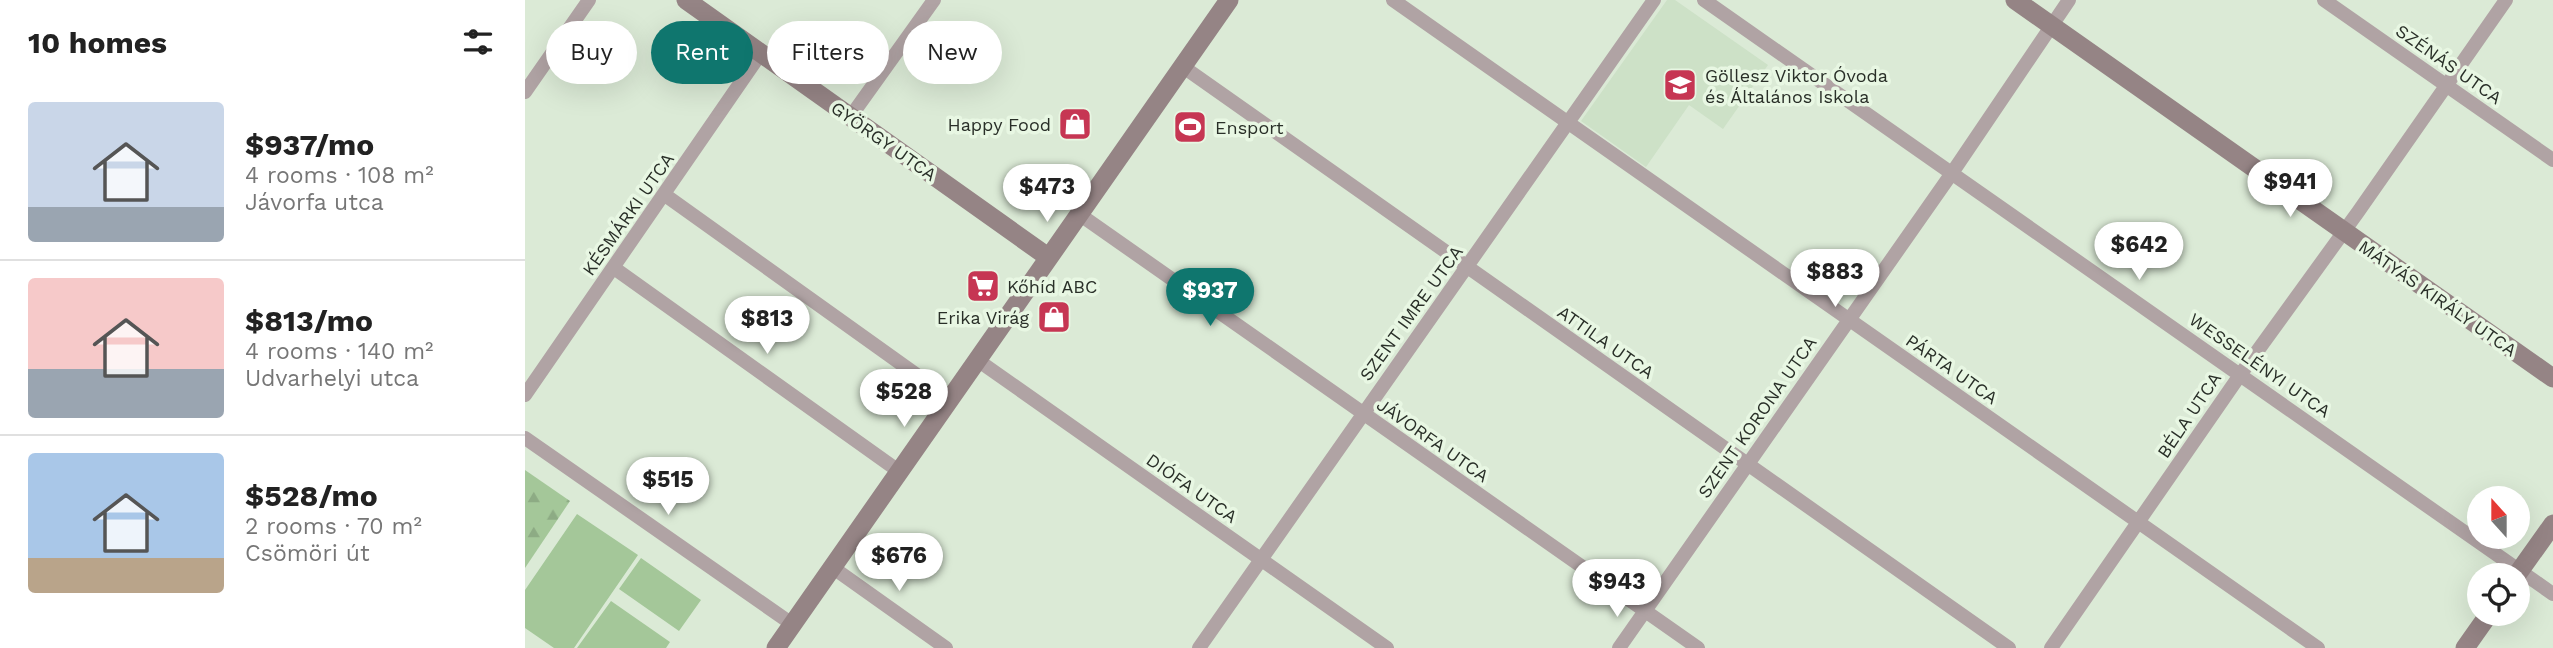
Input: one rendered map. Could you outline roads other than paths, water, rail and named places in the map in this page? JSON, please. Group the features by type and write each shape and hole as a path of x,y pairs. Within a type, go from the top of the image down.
{"street":[{"path":"525,92 589,0"},
{"name":"GYÖRGY UTCA","path":"686,0 1048,257"},
{"path":"851,116 933,0"},
{"path":"776,648 1229,0"},
{"name":"PÁRTA UTCA","path":"1393,0 2318,648"},
{"name":"SZENT IMRE UTCA","path":"1199,648 1654,0"},
{"name":"WESSELÉNYI UTCA","path":"1704,0 2504,563"},
{"name":"MÁTYÁS KIRÁLY UTCA","path":"2015,0 2553,378"},
{"name":"SZENT KORONA UTCA","path":"1619,648 1952,173 2069,0"},
{"name":"SZÉNÁS UTCA","path":"2324,0 2553,160"},
{"name":"BÉLA UTCA","path":"2051,648 2240,375 2506,0"},
{"name":"KÉSMÁRKI UTCA","path":"525,395 761,53"},
{"name":"ATTILA UTCA","path":"1182,66 2009,648"},
{"path":"665,195 949,398"},
{"name":"JÁVORFA UTCA","path":"1079,214 1698,648"},
{"path":"614,268 900,472"},
{"name":"DIÓFA UTCA","path":"976,359 1387,648"},
{"path":"525,438 792,624"},
{"path":"2525,563 2553,524"},
{"path":"832,568 946,648"},
{"name":"WESSELÉNYI UTCA","path":"2530,580 2553,594"},
{"path":"2465,648 2481,626"}],"place":[{"name":"Göllesz Viktor Óvoda és Általános Iskola","path":"1680,85"},
{"name":"Happy Food","path":"1075,124"},
{"name":"Ensport","path":"1190,127"},
{"name":"Kőhíd ABC","path":"983,286"},
{"name":"Erika Virág","path":"1054,317"}]}
